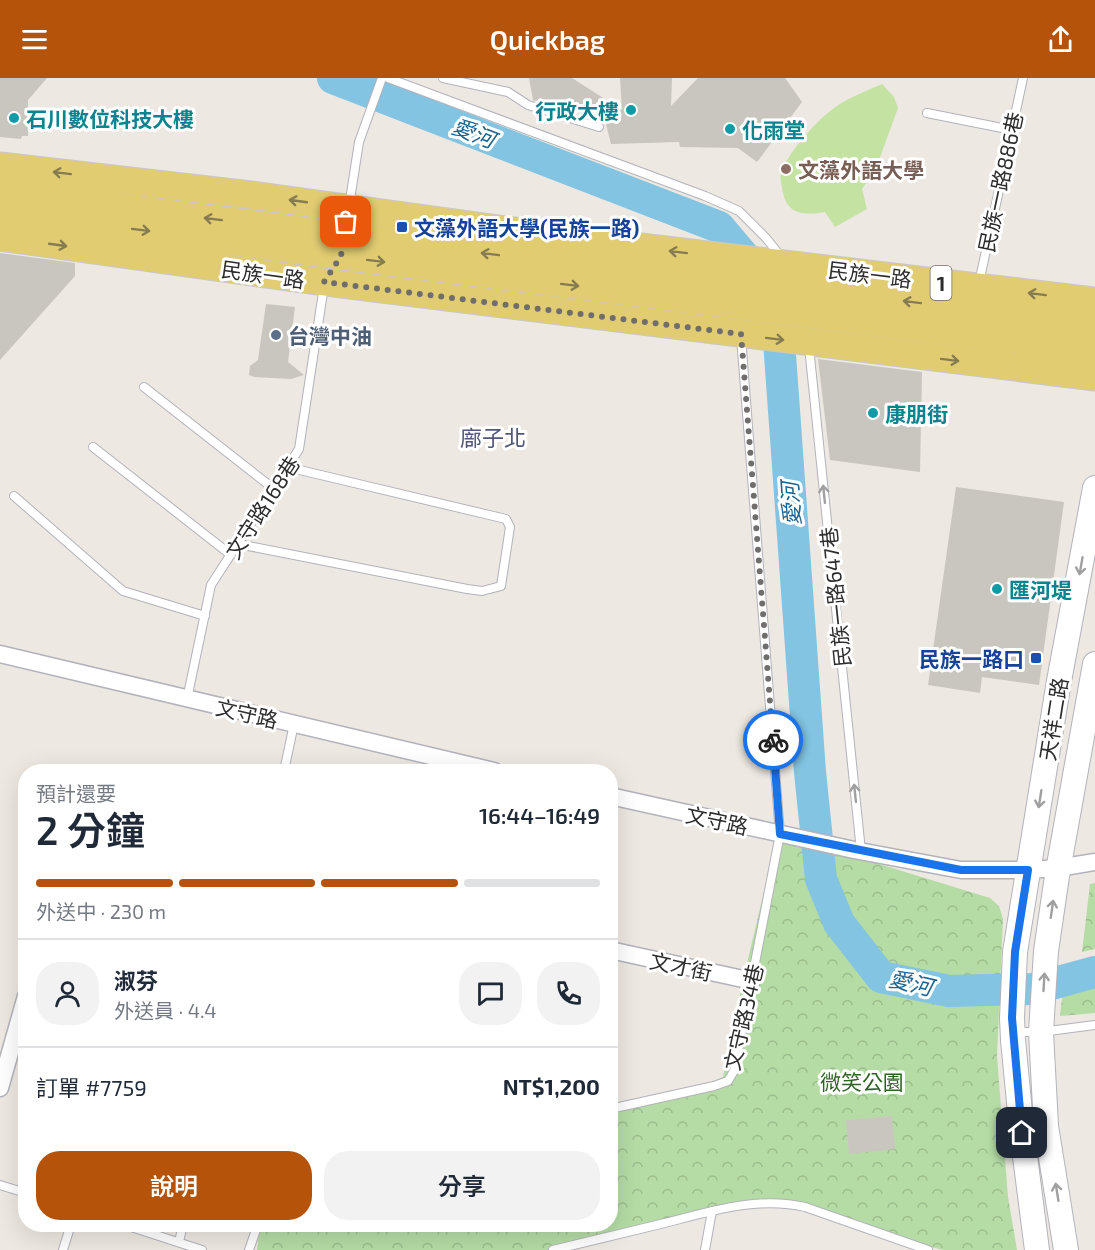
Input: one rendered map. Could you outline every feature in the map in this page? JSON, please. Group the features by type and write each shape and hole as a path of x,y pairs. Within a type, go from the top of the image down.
{"main road":[{"name":"民族一路","path":"0,166 102,177 340,245 737,282"},
{"path":"99,204 102,177"},
{"name":"民族一路","path":"0,192 99,204 340,245 741,334"},
{"name":"民族一路","path":"0,212 220,240 340,245 737,282"},
{"name":"民族一路","path":"0,237 218,267 340,245"},
{"path":"218,267 220,240"},
{"name":"1","path":"737,282 791,276"},
{"name":"民族一路","path":"791,276 978,287 1095,301"},
{"name":"民族一路","path":"791,276 1095,324"},
{"name":"1","path":"737,282 817,315 1095,350"},
{"path":"817,315 818,344"},
{"name":"1","path":"741,334 1095,377"}],"street":[{"name":"天祥二路","path":"1012,1024 1015,952 1059,681 1091,533 1095,488"},
{"name":"文守路","path":"0,654 464,764"},
{"name":"天祥二路","path":"1041,1023 1046,951 1058,868 1095,664"},
{"name":"文守路","path":"618,798 857,850"},
{"path":"857,850 961,870 1028,870 1095,862"},
{"name":"文才街","path":"618,952 752,981"},
{"path":"1041,1023 1046,1126 1066,1250"},
{"path":"0,1088 18,1024"},
{"path":"1012,1024 1022,1133 1037,1250"}],"lane":[{"name":"文守路168巷","path":"187,699 211,585 299,449 359,142 382,78"},
{"path":"388,78 705,196 739,211 766,238 791,276"},
{"path":"443,78 508,92 528,105 599,127"},
{"name":"民族一路886巷","path":"978,287 1023,78"},
{"path":"927,113 1012,130"},
{"name":"文守路34巷","path":"618,1107 728,1081 734,1071 784,834 741,334"},
{"name":"民族一路647巷","path":"818,344 857,850"},
{"path":"144,387 274,489"},
{"path":"93,447 231,555"},
{"path":"238,544 467,589 482,591 501,586 510,527 507,519 287,467"},
{"path":"14,496 123,591 205,616"},
{"path":"285,764 294,724"},
{"path":"1012,1024 1095,1025"},
{"path":"0,1185 18,1191"},
{"path":"559,1249 712,1211 784,1202 805,1207 928,1250"},
{"path":"705,1250 712,1211"},
{"path":"63,1250 69,1232"},
{"path":"147,1232 202,1250"},
{"path":"179,1242 181,1232"},
{"path":"249,1250 255,1232"}],"green space":[{"path":"882,84 894,97 898,108 875,171 862,189 867,209 835,227 825,212 809,214 791,208 784,196 781,177 784,166 794,149 835,107"},
{"name":"微笑公園","path":"778,833 990,898 999,906 1003,919 997,1056 1008,1197 1017,1250 943,1250 879,1233 805,1207 754,1204 553,1250 257,1250 259,1232 618,1232 618,1106 704,1085 723,1077 743,980"},
{"path":"1095,883 1095,949 1082,952 1090,884"},
{"path":"1095,979 1095,1013 1060,1016 1064,980 1072,983"}],"building":[{"name":"石川數位科技大樓","path":"0,78 47,78 28,100 28,136 22,136 21,139 0,137"},
{"path":"529,78 572,78 622,110 620,78 672,78 671,106 698,78 785,78 802,102 757,162 738,148 680,147 679,142 611,144 604,116 571,102 545,104 533,100"},
{"path":"0,253 75,263 75,276 0,360"},
{"name":"台灣中油","path":"266,304 295,307 288,362 304,375 291,379 249,375 250,366 258,360"},
{"name":"康朋街","path":"818,359 922,372 920,472 830,460"},
{"name":"匯河堤","path":"956,487 1064,502 1039,685 982,677 980,693 928,685"},
{"path":"892,1116 895,1149 849,1154 846,1120"}],"waterway":[{"name":"愛河","path":"333,78 719,227 763,279 778,327 810,772 821,879 839,923 881,977 949,991 1033,989 1095,972"}],"way so far":[{"path":"346,222 341,256 324,282 741,334 773,740"}],"place":[{"name":"行政大樓","path":"631,110"},
{"name":"石川數位科技大樓","path":"14,118"},
{"name":"化雨堂","path":"730,129"},
{"name":"文藻外語大學","path":"786,169"},
{"name":"文藻外語大學(民族一路)","path":"402,227"},
{"name":"台灣中油","path":"276,335"},
{"name":"康朋街","path":"873,413"},
{"name":"匯河堤","path":"997,589"},
{"name":"民族一路口","path":"1036,658"}],"district":[{"name":"廍子北","path":"493,437"}],"route":[{"path":"773,740 780,834 961,870 1028,870 1015,952 1012,1018 1022,1133"}]}
